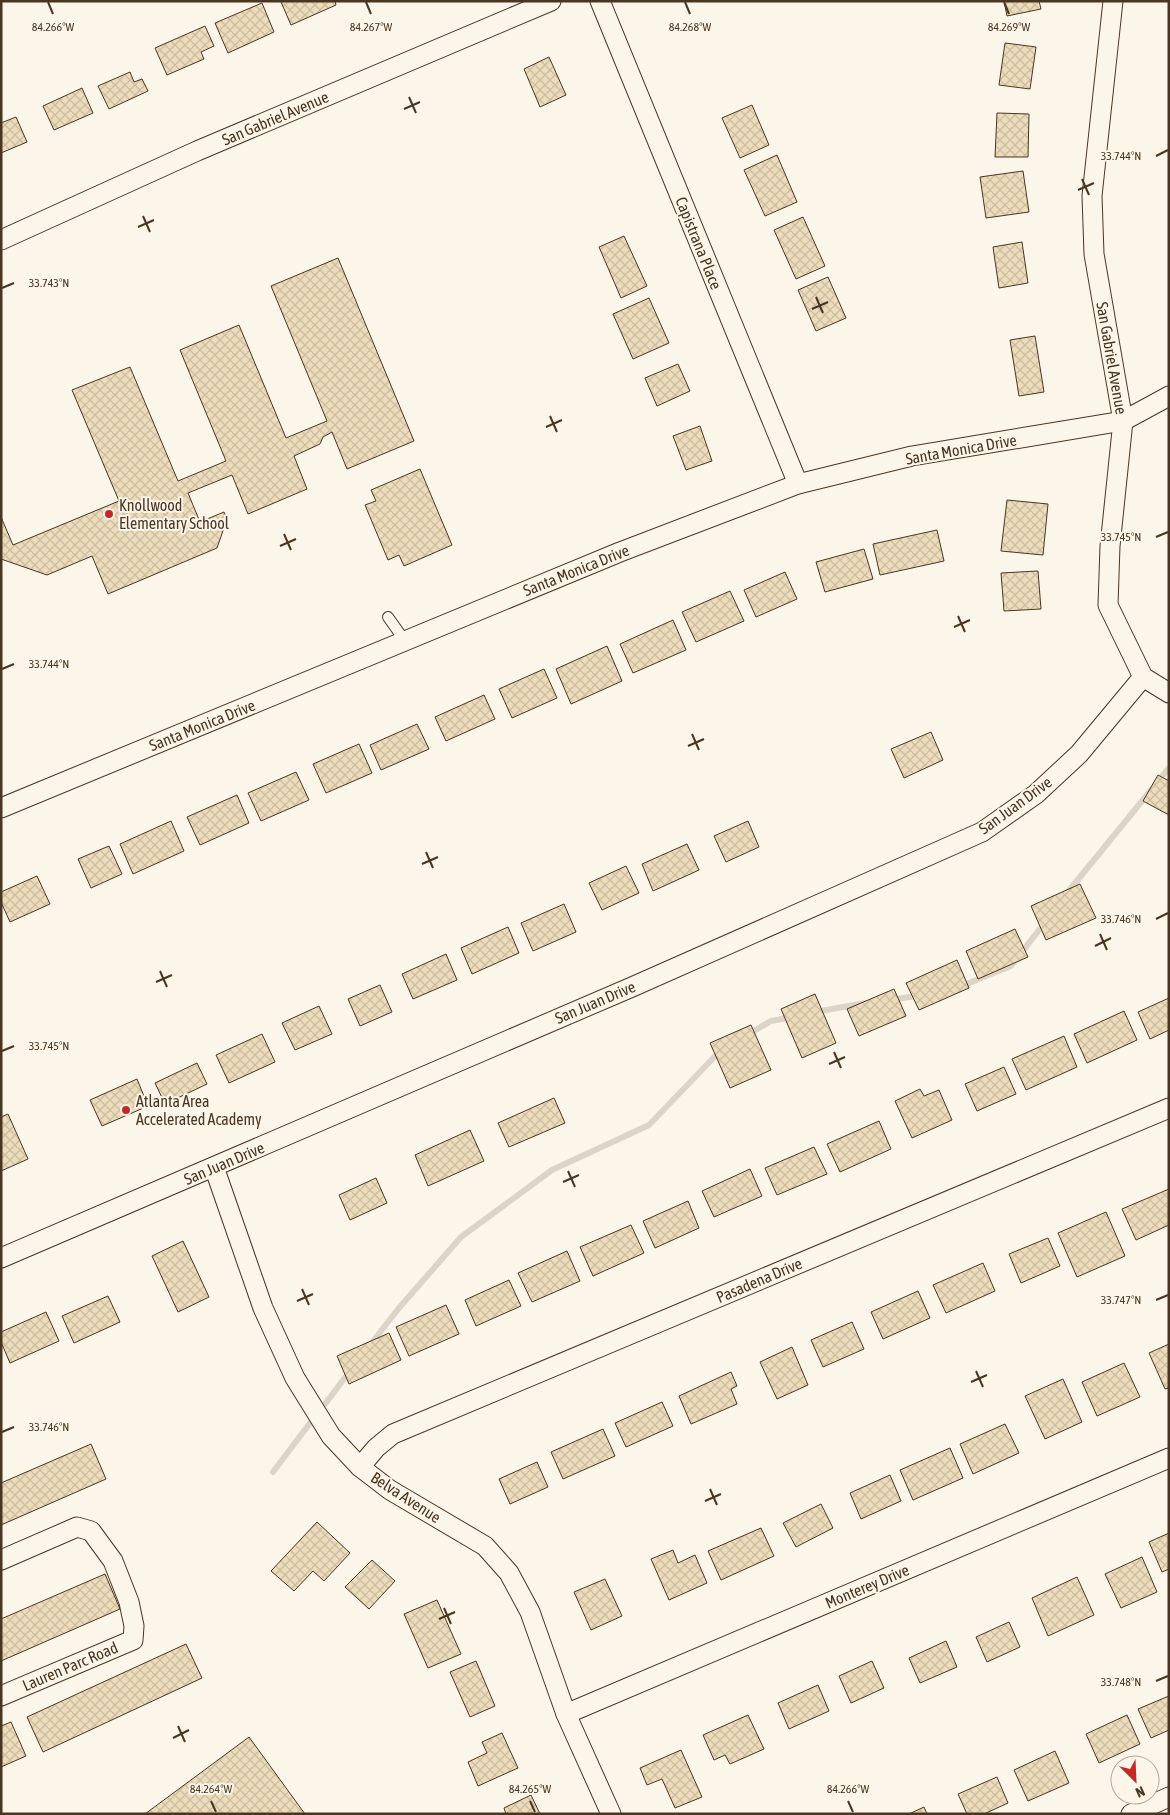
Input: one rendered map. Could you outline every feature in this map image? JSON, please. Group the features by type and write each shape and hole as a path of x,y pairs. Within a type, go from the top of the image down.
{"street":[{"name":"San Gabriel Avenue","path":"1,240 197,151 551,1"},
{"name":"Capistrana Place","path":"600,1 798,484"},
{"name":"San Gabriel Avenue","path":"1114,1 1092,196 1094,254 1123,422 1110,546 1108,605 1142,677"},
{"name":"Santa Monica Drive","path":"1,808 620,552 798,484 912,456 1123,422 1169,396"},
{"path":"1142,677 1169,693"},
{"name":"San Juan Drive","path":"1,1258 632,987 982,832 1036,794 1079,754 1142,677"},
{"name":"Pasadena Drive","path":"360,1467 376,1448 393,1434 1169,1108"},
{"name":"Belva Avenue","path":"214,1166 263,1308 295,1378 331,1436 360,1467 390,1490 485,1546 509,1573 530,1612 566,1714 611,1814"},
{"name":"Monterey Drive","path":"566,1714 1169,1458"},
{"name":"Lauren Parc Road","path":"1,1560 77,1527 91,1531 113,1561 129,1602 134,1626 133,1640 1,1696"},
{"path":"1132,1814 1169,1797"}],"lane":[{"path":"388,617 404,641"}],"building":[{"path":"335,1 336,5 291,25 281,2"},
{"path":"1004,1 1039,1 1041,9 1007,16"},
{"path":"262,3 274,32 228,53 215,23"},
{"path":"205,26 214,46 201,52 204,59 167,75 155,48"},
{"path":"1005,43 1036,47 1030,89 999,85"},
{"path":"549,57 566,95 540,107 524,69"},
{"path":"130,72 134,82 142,79 148,91 109,109 98,86"},
{"path":"82,88 93,113 54,130 43,106"},
{"path":"752,105 769,145 740,158 722,118"},
{"path":"997,113 1029,114 1028,157 995,157"},
{"path":"16,117 27,142 1,153 1,123"},
{"path":"777,155 797,202 765,216 744,170"},
{"path":"1023,171 1029,212 986,218 980,177"},
{"path":"803,217 825,266 796,279 774,230"},
{"path":"624,236 647,286 621,298 599,247"},
{"path":"1022,242 1028,283 999,288 993,247"},
{"path":"338,258 414,441 347,469 332,432 323,437 320,444 294,456 307,489 248,514 232,475 188,493 200,522 224,512 227,519 217,548 108,594 92,556 47,575 1,559 1,517 13,545 119,501 72,390 130,367 178,481 226,461 180,350 239,325 286,438 327,421 271,286"},
{"path":"828,277 846,318 816,331 798,290"},
{"path":"649,298 669,343 633,359 613,314"},
{"path":"1035,336 1044,392 1019,396 1010,340"},
{"path":"678,364 690,391 657,406 645,378"},
{"path":"700,426 712,461 686,470 673,436"},
{"path":"420,469 452,545 404,566 399,555 388,560 365,505 376,501 371,490"},
{"path":"1007,500 1048,504 1043,555 1001,551"},
{"path":"937,530 944,561 880,575 873,544"},
{"path":"864,549 873,579 825,592 816,562"},
{"path":"1038,571 1041,609 1004,611 1001,573"},
{"path":"785,572 797,599 756,617 744,590"},
{"path":"730,591 744,621 696,642 682,612"},
{"path":"673,620 686,650 633,673 620,644"},
{"path":"607,646 622,681 571,704 556,669"},
{"path":"544,669 557,698 512,718 499,689"},
{"path":"484,695 495,719 446,741 435,717"},
{"path":"417,724 429,749 381,770 370,745"},
{"path":"931,732 943,760 904,778 891,749"},
{"path":"359,744 372,773 326,793 313,764"},
{"path":"296,772 309,800 261,821 248,793"},
{"path":"1158,775 1169,781 1169,815 1143,801"},
{"path":"237,795 249,823 200,845 187,817"},
{"path":"171,821 184,851 133,874 120,844"},
{"path":"748,821 759,847 726,862 714,836"},
{"path":"687,844 699,870 653,891 642,864"},
{"path":"109,846 122,874 91,888 78,859"},
{"path":"626,866 639,893 602,910 589,883"},
{"path":"37,876 50,904 10,922 1,902 1,892"},
{"path":"1080,884 1096,918 1046,940 1031,906"},
{"path":"564,904 576,932 533,951 521,923"},
{"path":"508,927 519,953 472,974 461,948"},
{"path":"1015,929 1028,957 978,979 966,951"},
{"path":"446,954 457,980 413,999 402,974"},
{"path":"957,960 969,988 919,1010 906,983"},
{"path":"380,985 392,1012 360,1026 348,999"},
{"path":"894,989 906,1016 859,1036 847,1009"},
{"path":"815,994 836,1043 802,1058 781,1009"},
{"path":"1169,998 1169,1030 1150,1039 1138,1012"},
{"path":"319,1006 332,1034 295,1050 282,1023"},
{"path":"1124,1011 1137,1040 1087,1063 1074,1034"},
{"path":"751,1025 771,1070 730,1088 710,1043"},
{"path":"262,1034 275,1062 229,1083 216,1055"},
{"path":"1064,1036 1077,1067 1026,1090 1012,1059"},
{"path":"197,1063 207,1084 165,1104 155,1083"},
{"path":"1004,1067 1016,1094 977,1111 965,1084"},
{"path":"137,1079 148,1106 102,1126 90,1100"},
{"path":"920,1089 924,1096 939,1090 952,1120 912,1138 895,1101"},
{"path":"554,1098 565,1123 509,1147 498,1123"},
{"path":"8,1114 28,1159 1,1171 1,1117"},
{"path":"879,1121 891,1149 840,1172 827,1144"},
{"path":"470,1130 484,1161 428,1186 415,1155"},
{"path":"814,1147 827,1174 777,1195 765,1168"},
{"path":"750,1169 762,1196 714,1217 702,1191"},
{"path":"376,1178 387,1203 350,1220 339,1195"},
{"path":"1169,1189 1169,1225 1136,1240 1122,1209"},
{"path":"688,1201 699,1228 655,1248 643,1221"},
{"path":"1106,1212 1125,1256 1077,1277 1058,1233"},
{"path":"631,1225 644,1253 593,1276 580,1247"},
{"path":"1048,1238 1060,1266 1021,1283 1009,1254"},
{"path":"183,1241 209,1297 178,1312 152,1256"},
{"path":"567,1251 580,1281 532,1302 518,1273"},
{"path":"983,1263 995,1291 946,1313 933,1285"},
{"path":"509,1280 521,1306 476,1326 465,1300"},
{"path":"918,1291 930,1318 883,1339 871,1312"},
{"path":"108,1296 120,1322 74,1343 62,1316"},
{"path":"446,1305 459,1334 409,1356 396,1327"},
{"path":"46,1312 59,1341 10,1363 1,1342 1,1332"},
{"path":"852,1322 864,1349 823,1367 811,1340"},
{"path":"389,1333 401,1360 349,1384 337,1356"},
{"path":"1169,1344 1169,1388 1165,1389 1149,1353"},
{"path":"792,1347 808,1385 777,1399 760,1362"},
{"path":"1124,1363 1140,1397 1097,1416 1082,1382"},
{"path":"731,1372 737,1386 731,1389 737,1404 691,1424 679,1396"},
{"path":"1063,1379 1082,1422 1045,1439 1025,1396"},
{"path":"662,1402 673,1426 626,1447 615,1423"},
{"path":"1005,1424 1019,1453 973,1474 960,1444"},
{"path":"603,1429 615,1456 563,1479 551,1452"},
{"path":"91,1444 106,1479 1,1525 1,1483"},
{"path":"950,1448 963,1478 913,1500 900,1470"},
{"path":"537,1462 548,1487 510,1504 499,1479"},
{"path":"890,1475 901,1501 861,1519 850,1493"},
{"path":"821,1504 833,1528 796,1547 783,1523"},
{"path":"317,1522 350,1553 324,1581 313,1571 294,1591 271,1571"},
{"path":"761,1528 774,1556 721,1580 708,1551"},
{"path":"1169,1533 1169,1569 1162,1572 1149,1542"},
{"path":"673,1550 678,1563 695,1555 707,1583 669,1600 651,1559"},
{"path":"1142,1557 1157,1592 1121,1608 1105,1574"},
{"path":"372,1560 395,1581 369,1609 345,1587"},
{"path":"105,1574 120,1609 1,1661 1,1619"},
{"path":"1077,1577 1094,1615 1048,1636 1032,1598"},
{"path":"605,1579 622,1616 591,1630 574,1592"},
{"path":"437,1600 461,1654 428,1668 404,1614"},
{"path":"1009,1622 1020,1647 987,1662 976,1637"},
{"path":"946,1641 957,1667 920,1683 909,1658"},
{"path":"186,1644 202,1678 43,1752 27,1717"},
{"path":"476,1661 495,1706 470,1717 450,1672"},
{"path":"872,1661 884,1688 851,1703 839,1676"},
{"path":"818,1685 829,1711 789,1729 778,1703"},
{"path":"1169,1696 1169,1730 1151,1738 1138,1709"},
{"path":"748,1715 764,1749 730,1764 725,1755 714,1760 703,1735"},
{"path":"1127,1715 1140,1744 1116,1755 1110,1755 1110,1758 1099,1763 1086,1734"},
{"path":"11,1722 26,1756 1,1767 1,1726"},
{"path":"502,1733 518,1768 478,1786 468,1762 487,1753 482,1742"},
{"path":"249,1737 305,1814 145,1814"},
{"path":"681,1750 702,1797 675,1808 662,1779 647,1785 640,1768"},
{"path":"1055,1751 1069,1783 1028,1801 1014,1770"},
{"path":"997,1777 1008,1803 984,1814 967,1814 958,1794"},
{"path":"531,1795 540,1814 506,1814 504,1808"},
{"path":"924,1807 927,1814 909,1814"}],"waterway":[{"path":"1157,782 1169,768"},
{"path":"1067,893 1151,790"},
{"path":"959,987 1011,966 1046,921"},
{"path":"891,1000 921,995"},
{"path":"815,1012 866,1003"},
{"path":"747,1035 771,1021 792,1017"},
{"path":"370,1345 399,1308 461,1237 552,1170 649,1125 721,1050"},
{"path":"325,1404 350,1371"},
{"path":"273,1472 310,1423"}],"place":[{"name":"Knollwood Elementary School","path":"109,514"},
{"name":"Atlanta Area Accelerated Academy","path":"126,1110"}]}
